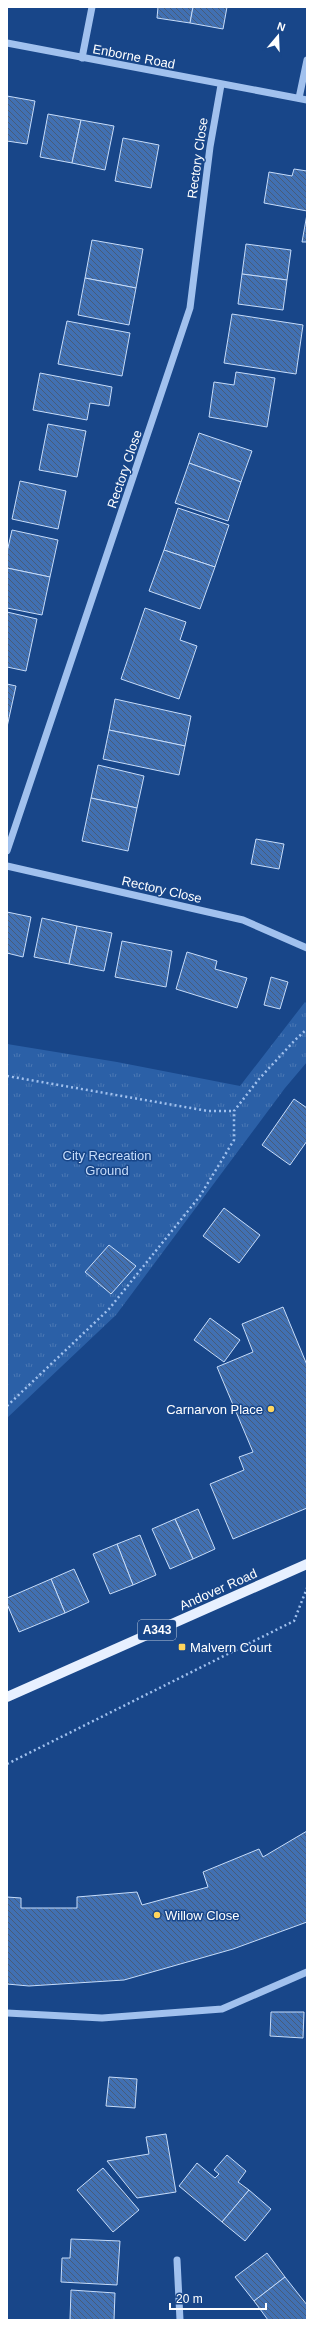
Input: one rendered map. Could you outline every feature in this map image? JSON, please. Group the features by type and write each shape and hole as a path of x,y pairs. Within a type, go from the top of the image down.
{"main road":[{"name":"Andover Road","path":"7,1697 307,1564"}],"street":[{"path":"82,58 92,7"},
{"name":"Enborne Road","path":"7,44 220,85 307,100"},
{"path":"299,98 307,60"},
{"name":"Rectory Close","path":"7,851 190,308 210,147 220,85"},
{"name":"Rectory Close","path":"7,866 243,920 307,948"},
{"path":"7,2013 102,2018 222,2009 307,1972"},
{"path":"177,2260 180,2320"}],"path":[{"path":"7,1406 109,1309 200,1196 234,1140 234,1111 259,1079 307,1029"},
{"path":"7,1076 208,1111 234,1111"},
{"path":"7,1764 294,1621 307,1588"}],"green space":[{"name":"City Recreation Ground","path":"305,1002 307,1004 307,1062 285,1088 116,1315 7,1418 7,1044 117,1062 240,1086"}],"building":[{"path":"158,7 193,7 190,23 157,18"},
{"path":"193,7 227,7 223,29 190,23"},
{"path":"7,96 35,101 27,144 7,141"},
{"path":"48,114 81,120 72,163 40,157"},
{"path":"81,120 114,126 105,170 72,163"},
{"path":"123,138 159,145 151,188 115,181"},
{"path":"294,169 307,171 307,211 264,203 269,172 292,176"},
{"path":"307,214 307,242 302,242"},
{"path":"92,240 143,249 136,288 85,278"},
{"path":"246,244 291,250 287,280 242,274"},
{"path":"242,274 287,280 283,310 238,304"},
{"path":"85,278 136,288 129,325 78,315"},
{"path":"232,314 303,325 296,374 224,363"},
{"path":"67,321 130,333 122,376 58,364"},
{"path":"236,372 275,378 267,427 209,417 214,382 234,385"},
{"path":"40,373 112,387 109,406 90,403 87,420 33,410"},
{"path":"48,424 86,431 77,477 39,470"},
{"path":"199,433 252,451 241,482 189,463"},
{"path":"189,463 241,482 228,521 175,503"},
{"path":"20,481 66,491 58,529 12,519"},
{"path":"178,508 229,525 215,567 164,550"},
{"path":"12,530 58,540 50,577 7,568 7,552"},
{"path":"164,550 215,567 200,609 149,591"},
{"path":"7,568 50,577 42,615 7,608"},
{"path":"145,608 186,622 180,640 197,646 179,699 121,679"},
{"path":"7,612 37,619 26,671 7,667"},
{"path":"7,684 16,686 7,727"},
{"path":"115,699 191,716 185,746 109,730"},
{"path":"109,730 185,746 179,775 103,759"},
{"path":"98,765 144,776 137,808 91,798"},
{"path":"91,798 137,808 128,851 82,841"},
{"path":"256,839 284,844 279,869 251,864"},
{"path":"7,912 31,917 23,957 7,953"},
{"path":"42,918 77,926 69,964 34,957"},
{"path":"77,926 112,933 104,971 69,964"},
{"path":"122,941 172,951 166,987 115,977"},
{"path":"187,952 217,961 215,969 247,978 237,1008 176,989"},
{"path":"271,977 288,982 280,1009 264,1005"},
{"path":"294,1099 307,1108 307,1141 290,1165 262,1145"},
{"path":"224,1208 260,1235 239,1263 203,1236"},
{"path":"109,1245 136,1266 111,1294 85,1272"},
{"name":"Carnarvon Place","path":"283,1307 307,1365 307,1508 233,1539 210,1484 244,1470 239,1457 253,1452 217,1367 253,1352 242,1324"},
{"path":"210,1318 240,1340 224,1362 194,1340"},
{"path":"198,1509 215,1549 193,1559 175,1519"},
{"path":"175,1519 193,1559 170,1569 152,1529"},
{"path":"140,1535 156,1575 133,1585 117,1544"},
{"path":"117,1544 133,1585 110,1594 93,1554"},
{"path":"74,1569 89,1602 65,1613 51,1579"},
{"path":"51,1579 65,1613 19,1632 7,1604 7,1598"},
{"name":"Willow Close","path":"307,1831 307,1922 233,1949 124,1980 29,1986 7,1984 7,1897 21,1898 21,1908 77,1908 77,1897 137,1892 142,1905 208,1887 203,1872 259,1849 263,1857"},
{"path":"271,2012 304,2012 303,2038 270,2036"},
{"path":"109,2077 137,2079 135,2108 106,2106"},
{"path":"166,2134 176,2192 137,2198 107,2161 149,2154 146,2137"},
{"path":"227,2155 246,2171 238,2182 249,2190 222,2222 179,2186 197,2163 215,2178 219,2174 214,2170"},
{"path":"103,2168 139,2210 113,2232 77,2190"},
{"path":"249,2190 271,2209 245,2241 222,2222"},
{"path":"71,2239 120,2241 117,2285 61,2282 62,2258 70,2258"},
{"path":"267,2253 285,2277 254,2301 235,2277"},
{"path":"285,2277 307,2305 307,2320 268,2320 254,2301"},
{"path":"71,2290 115,2293 114,2320 70,2320"}],"place":[{"name":"Carnarvon Place","path":"271,1409"},
{"name":"Malvern Court","path":"182,1647"},
{"name":"Willow Close","path":"157,1915"}]}
